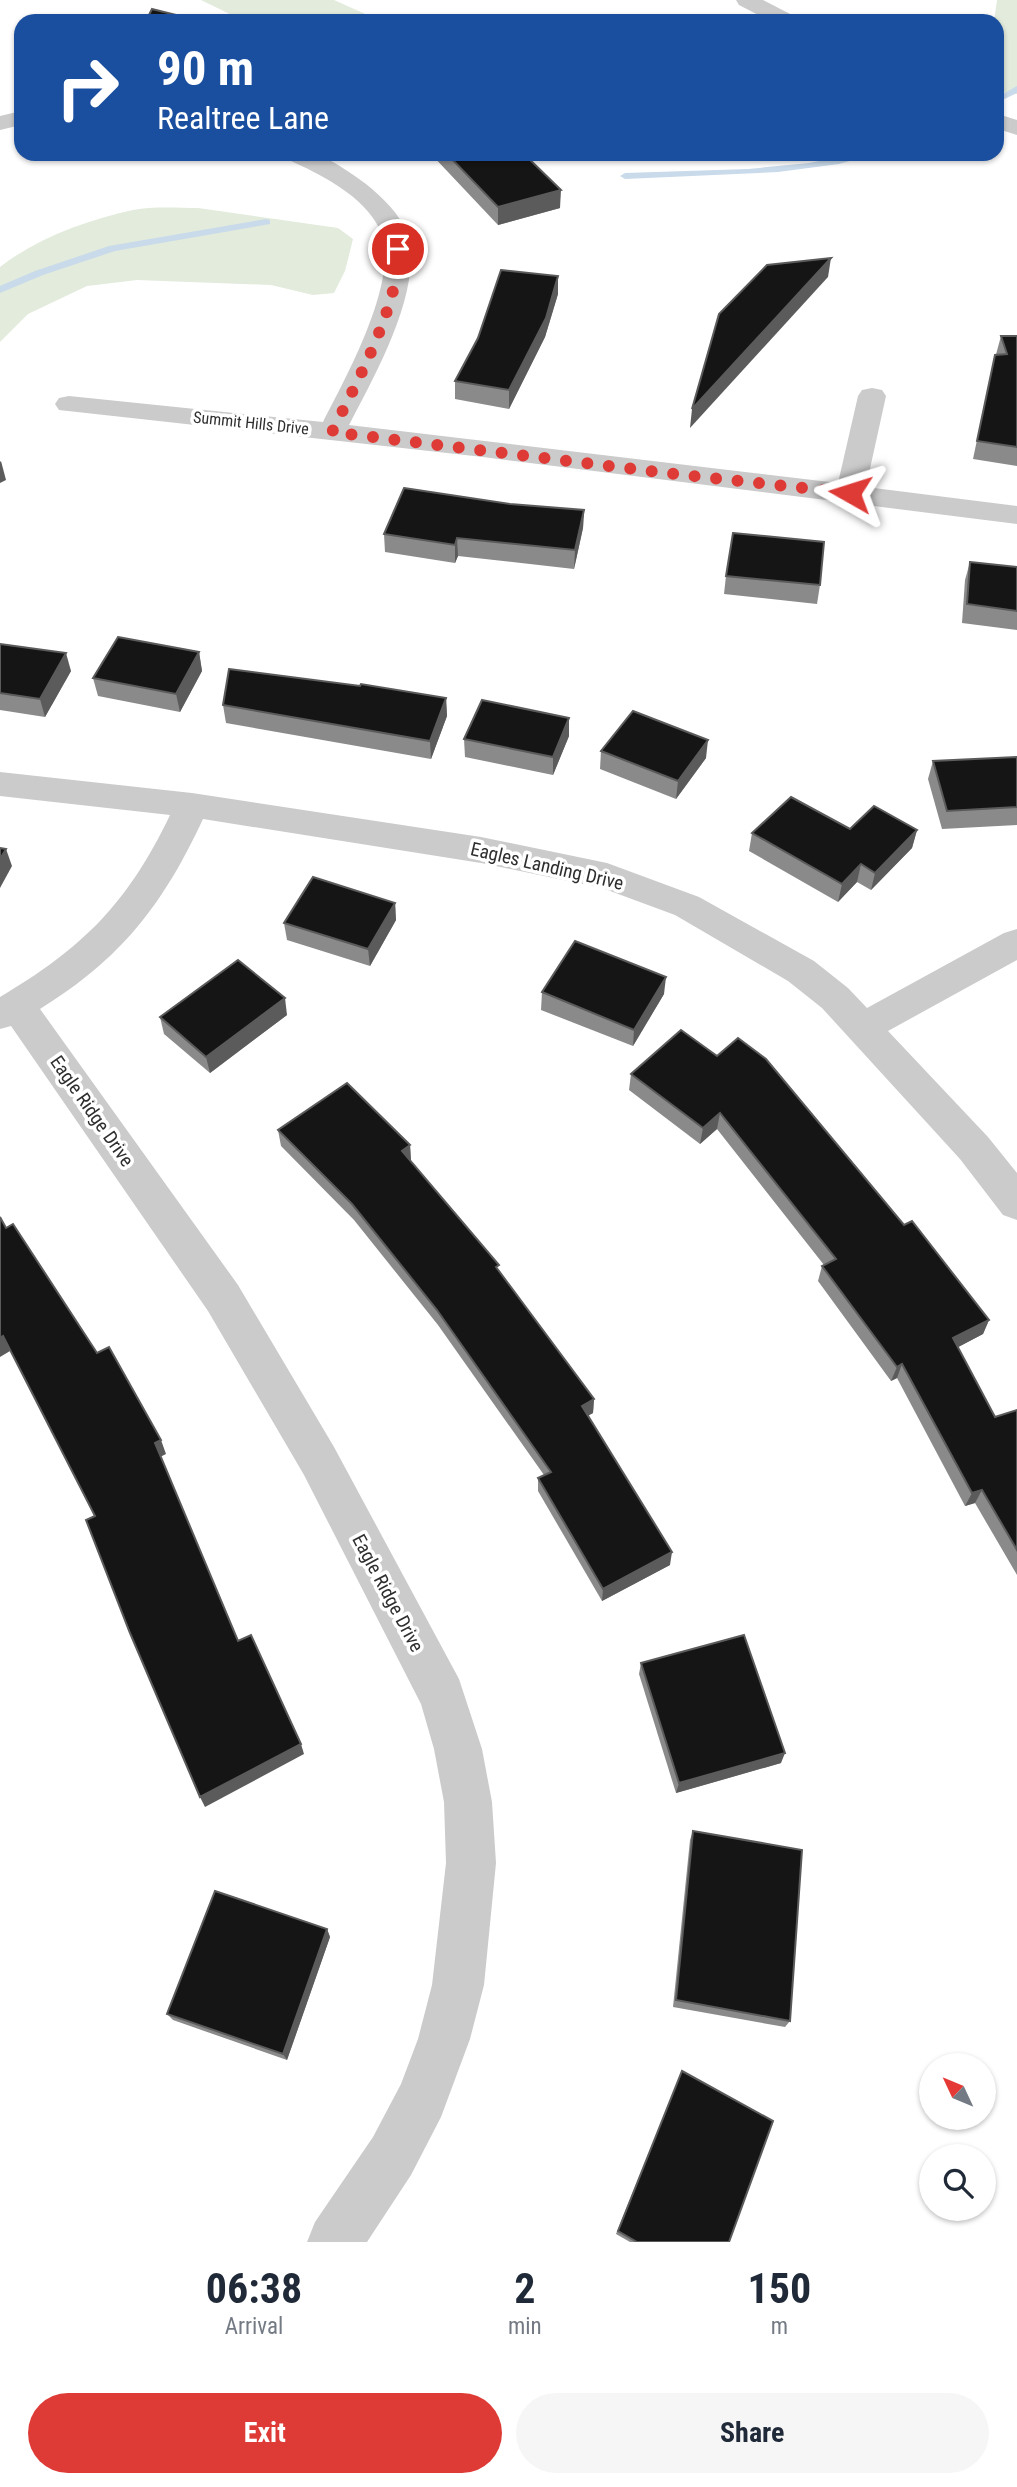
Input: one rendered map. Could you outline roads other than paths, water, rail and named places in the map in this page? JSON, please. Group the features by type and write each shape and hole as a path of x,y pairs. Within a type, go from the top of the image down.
{"street":[{"path":"747,0 773,14"},
{"path":"308,161 344,180 365,197 386,218 398,249 399,264 389,305 332,432"},
{"path":"850,493 872,396"},
{"name":"Summit Hills Drive","path":"69,404 332,432 1017,515"},
{"name":"Eagles Landing Drive","path":"0,784 192,806 481,850 607,876 687,906 801,971 835,998 974,1148 1017,1203"},
{"path":"8,1010 85,959 118,928 146,891 192,806"},
{"path":"863,1027 1017,943"},
{"name":"Eagle Ridge Drive","path":"8,1010 223,1298 319,1461 442,1696 458,1749 468,1802 471,1863 457,1985 444,2039 422,2098 392,2156 335,2242"}],"waterway":[{"path":"1004,97 1017,89"},
{"path":"625,176 718,174 839,161"},
{"path":"0,290 39,273 113,248 266,222"}]}
